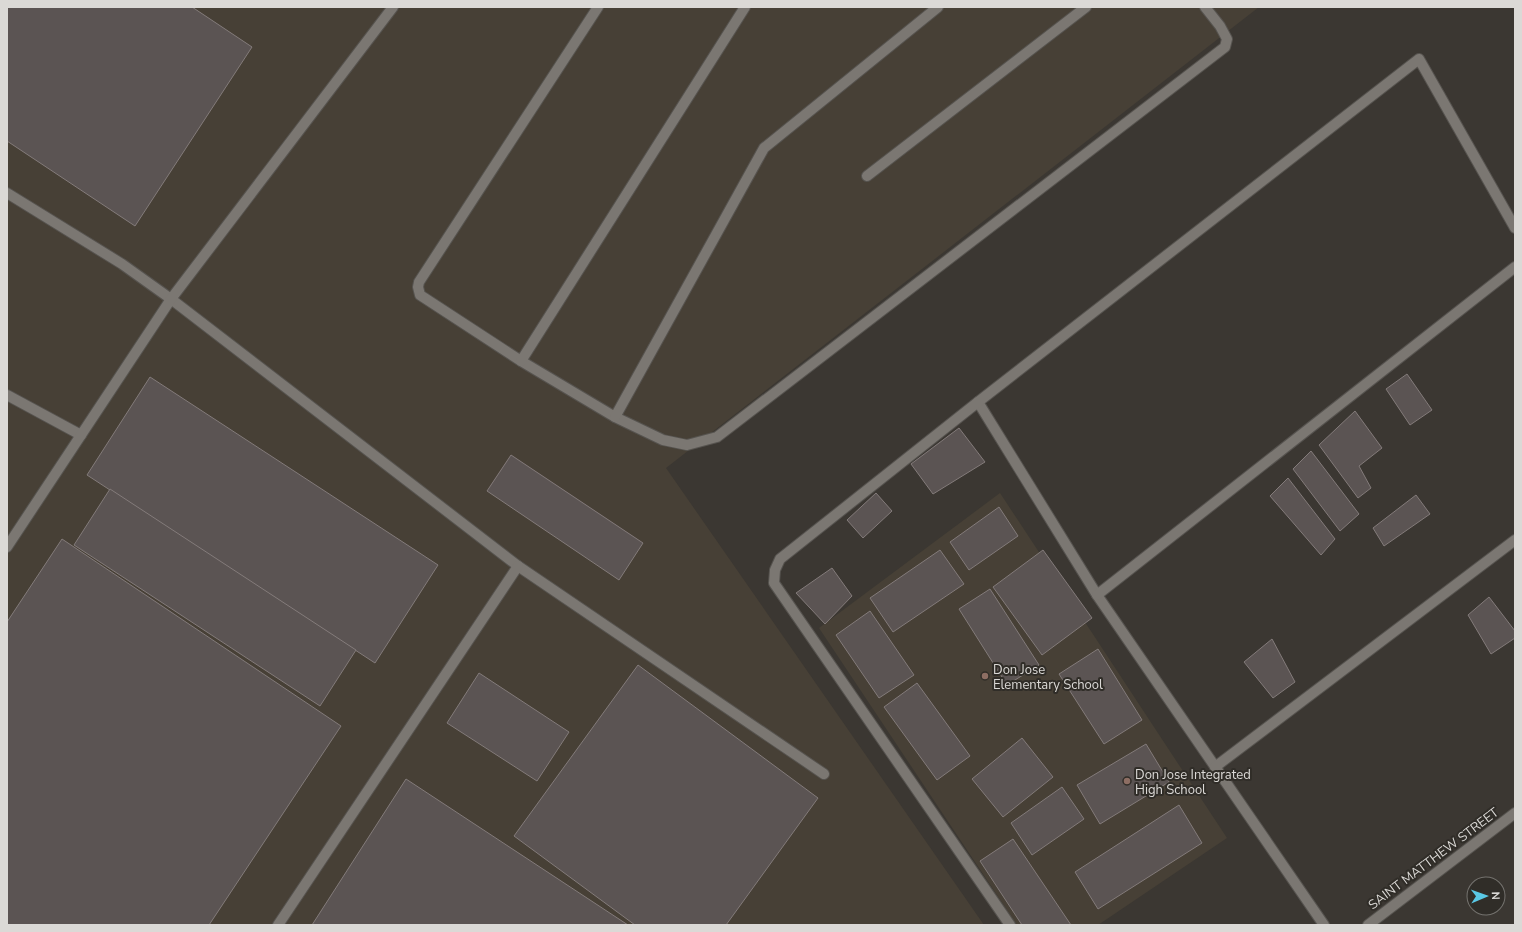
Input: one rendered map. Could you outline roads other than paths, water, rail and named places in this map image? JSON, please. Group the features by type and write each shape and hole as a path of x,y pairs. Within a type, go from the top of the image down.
{"street":[{"path":"7,547 171,299 393,7"},
{"path":"598,7 419,282 418,287 420,295 521,361 615,417 663,440 687,445 717,437 1225,47 1227,40 1220,26 1205,7"},
{"path":"521,361 745,7"},
{"path":"615,417 764,148 938,7"},
{"path":"867,176 1086,7"},
{"path":"1010,925 774,583 775,570 780,559 978,402 1419,59 1515,228"},
{"path":"7,193 122,264 171,299 518,566 824,774"},
{"path":"1097,595 1515,267"},
{"path":"7,395 81,434"},
{"path":"978,402 1097,595 1324,925"},
{"path":"1216,767 1515,540"},
{"path":"278,925 518,566"},
{"name":"SAINT MATTHEW STREET","path":"1368,925 1515,812"}],"place":[{"name":"Don Jose Elementary School","path":"985,676"},
{"name":"Don Jose Integrated High School","path":"1127,781"}]}
